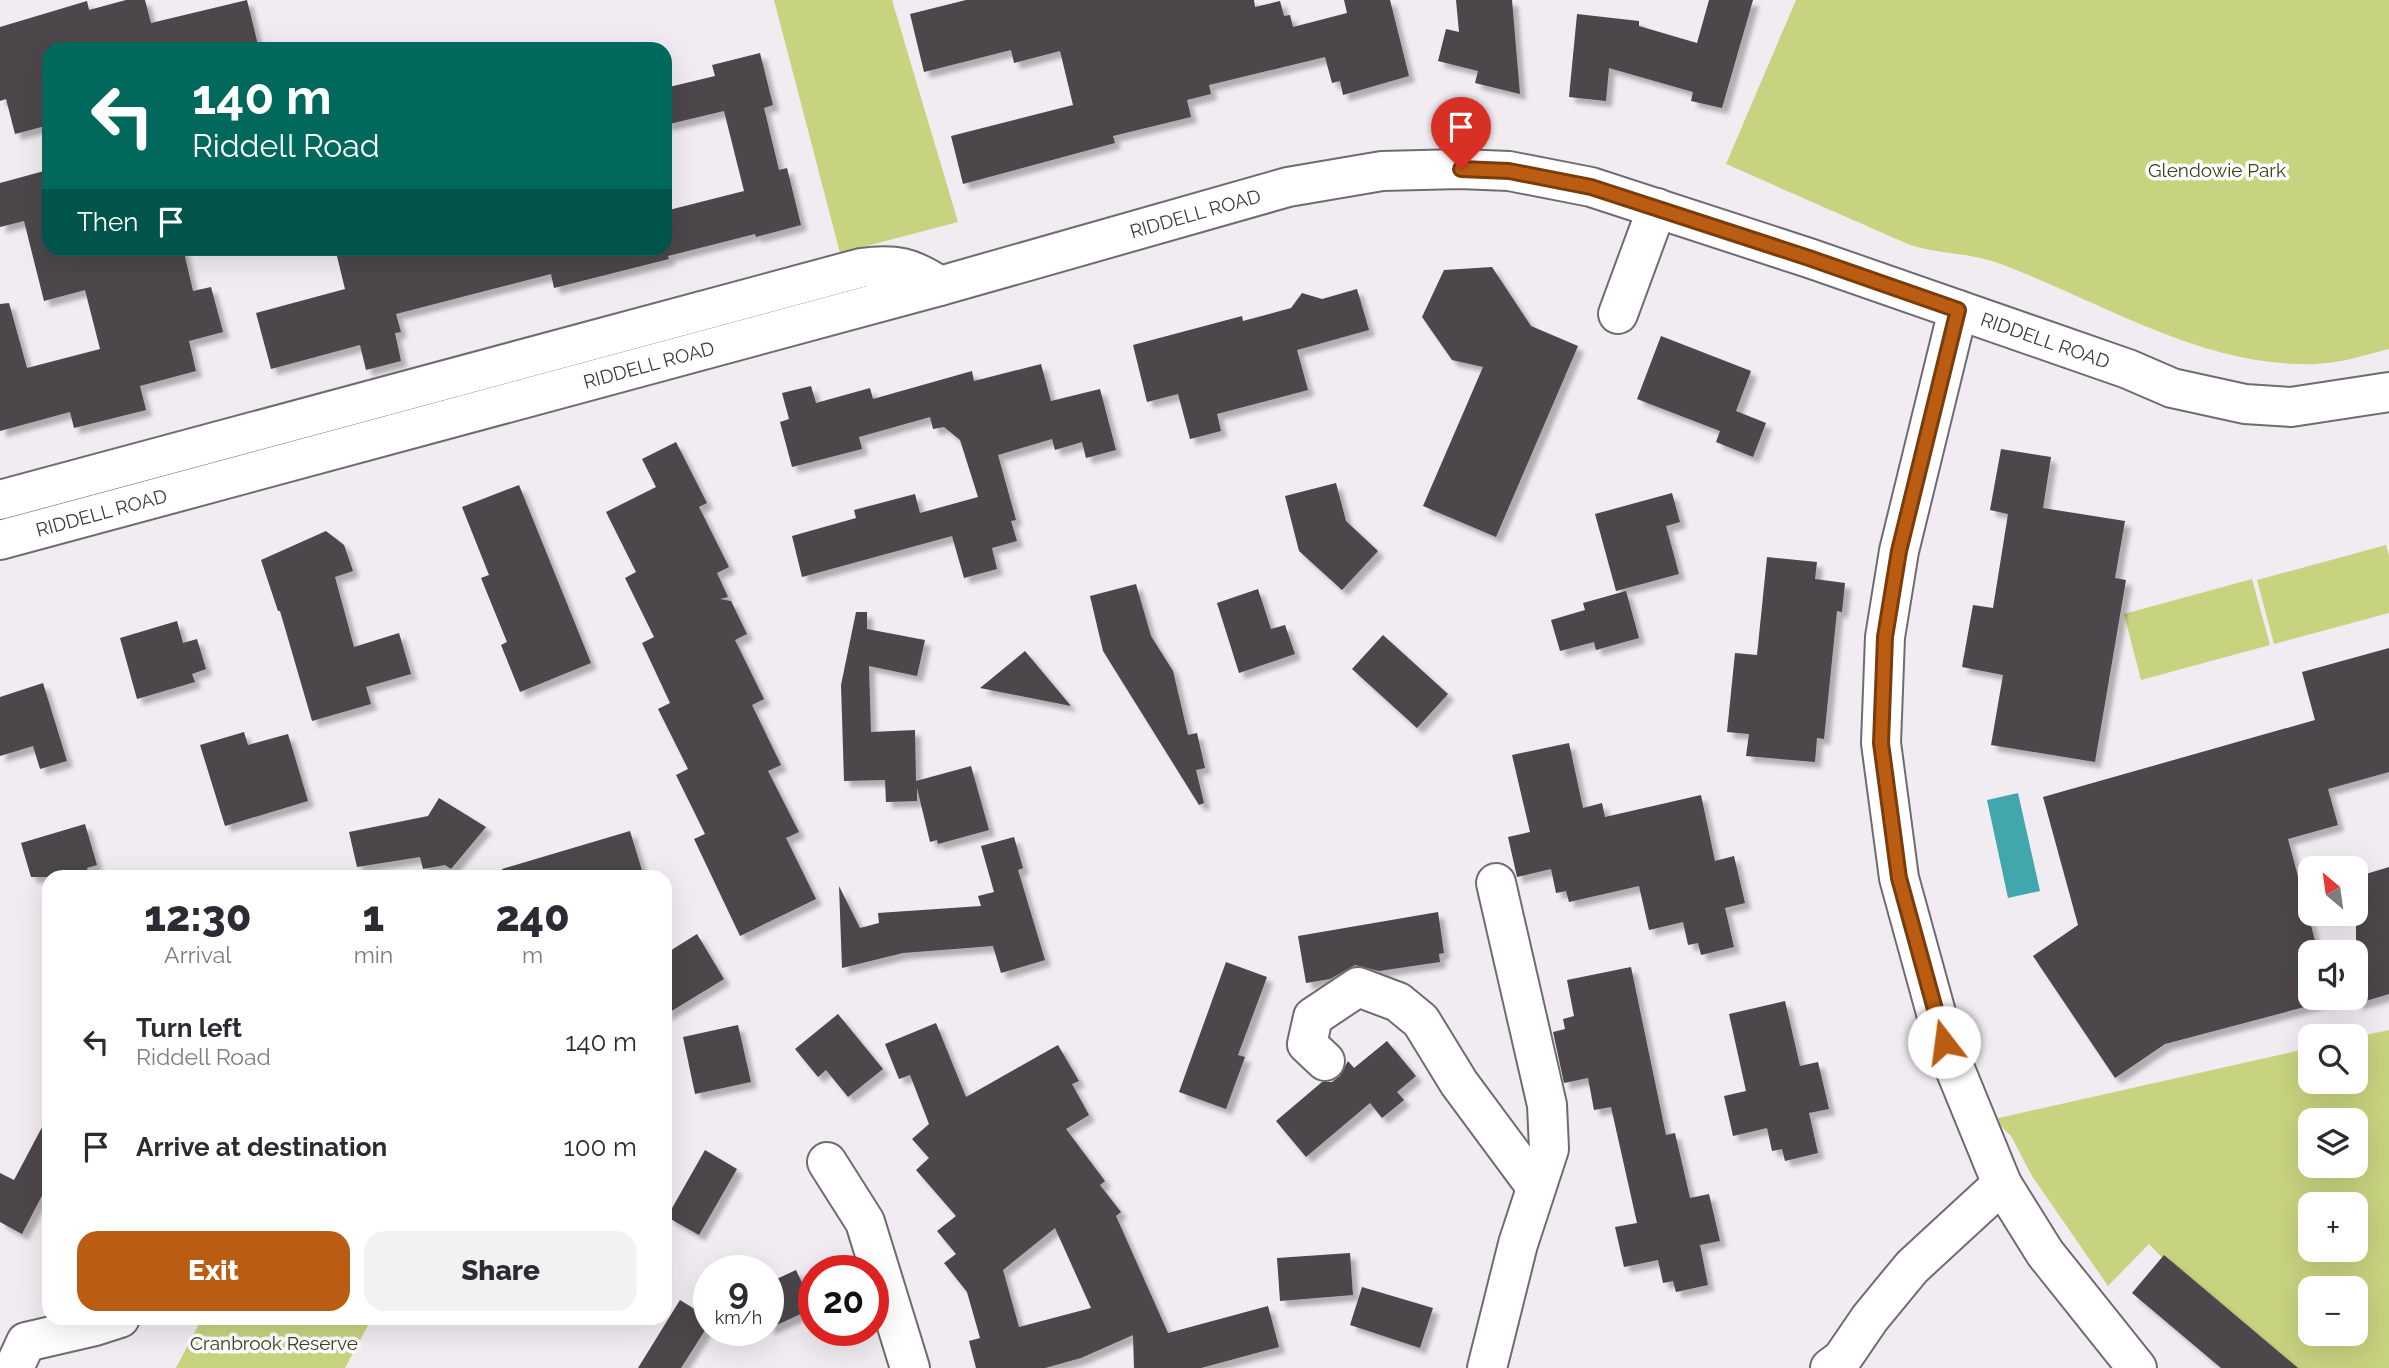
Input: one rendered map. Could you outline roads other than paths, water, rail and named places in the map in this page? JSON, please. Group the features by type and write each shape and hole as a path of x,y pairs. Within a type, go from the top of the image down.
{"street":[{"name":"RIDDELL ROAD","path":"0,540 940,286 1288,187 1382,171 1509,171 1591,187 1809,258 2128,369 2172,388 2245,404 2291,407 2389,392"},
{"path":"1618,314 1657,208"},
{"path":"0,500 861,268 879,265 910,268 940,286"},
{"path":"1958,310 1899,551 1885,637 1881,743 1899,878 1940,1030 2002,1184 2045,1253 2137,1368"},
{"path":"1487,1368 1518,1244 1549,1149 1547,1105 1496,883"},
{"path":"1325,1062 1307,1044 1313,1017 1358,987 1398,1002 1421,1021 1459,1083 1536,1187"},
{"path":"827,1163 865,1222 910,1368"},
{"path":"1830,1368 1842,1359 1870,1318 1912,1267 2002,1184"},
{"path":"13,1368 26,1342 98,1325"}],"water":[{"path":"2018,793 2040,891 2008,898 1987,800"}],"park label":[{"name":"Glendowie Park","path":"2217,170"},
{"name":"Cranbrook Reserve","path":"274,1343"}]}
